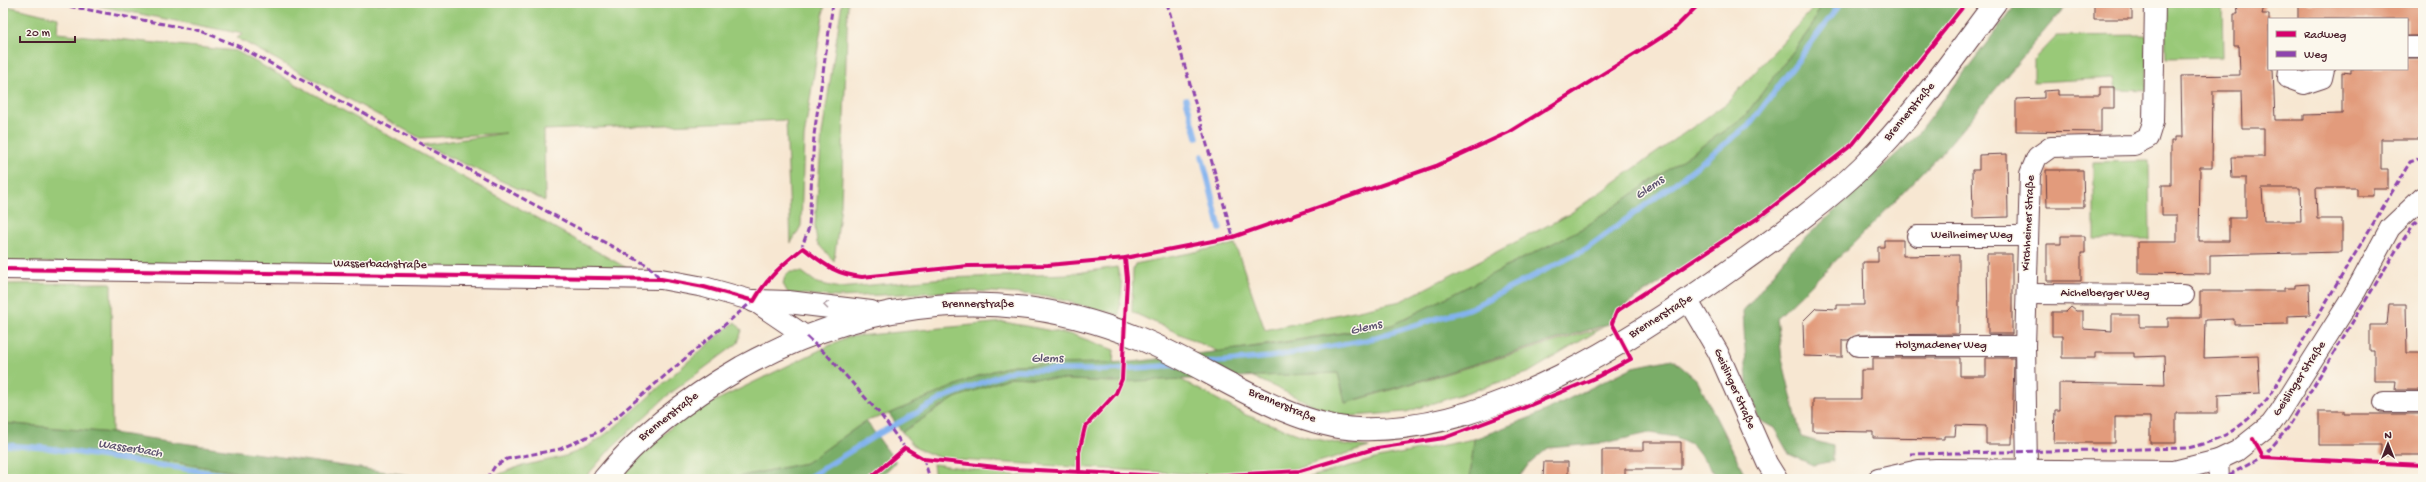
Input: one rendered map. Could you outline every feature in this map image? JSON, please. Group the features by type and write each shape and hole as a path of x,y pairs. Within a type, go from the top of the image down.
{"main road":[{"name":"Brennerstraße","path":"604,479 640,439 679,407 714,383 762,356 839,324 878,313 915,307 960,304 1017,305 1055,311 1107,326 1164,348 1270,403 1303,418 1355,429 1393,429 1449,418 1504,400 1589,362 1688,301 1826,200 1862,166 1902,124 1996,3"},
{"path":"754,301 828,305 878,313"}],"street":[{"name":"Kirchheimer Straße","path":"2027,469 2025,346 2030,174 2037,157 2051,148 2134,145 2148,138 2153,122 2155,3"},
{"path":"2408,47 2423,47"},
{"path":"2289,70 2288,78 2304,84 2322,78 2324,70"},
{"name":"Geislinger Straße","path":"1878,479 1919,470 2219,470 2242,447 2271,424 2356,290 2390,228 2423,196"},
{"name":"Weilheimer Weg","path":"1917,236 2027,236"},
{"name":"Wasserbachstraße","path":"3,269 661,279 704,287 754,301 807,337"},
{"name":"Aichelberger Weg","path":"2027,294 2184,295"},
{"name":"Geislinger Straße","path":"1688,301 1718,352 1767,463 1778,479"},
{"name":"Holzmadener Weg","path":"1858,346 2025,346"},
{"path":"2384,402 2423,402"}],"green space":[{"path":"99,3 825,3 804,138 801,226 791,243 786,120 544,130 545,201 423,145 506,133 420,138 237,38 243,34 99,6"},
{"path":"842,3 848,3 841,205 834,261 817,243 815,226 822,134"},
{"path":"1818,3 1822,3 1810,29 1744,117 1585,227 1392,325 1219,352 1132,312 1133,269 1135,264 1235,244 1265,330 1401,301 1568,215 1727,103"},
{"path":"1822,3 1966,3 1853,144 1758,218 1617,311 1612,323 1345,403 1338,373 1112,382 1011,377 955,398 902,432 889,414 980,375 1013,365 1133,362 1269,345 1392,325 1585,227 1744,117 1810,29"},
{"path":"2017,3 2068,3 1946,148 1868,229 1777,318 1782,358 1801,437 1833,446 1833,461 1813,465 1789,454 1774,428 1759,420 1747,383 1743,312 1791,251 1916,136"},
{"path":"2165,3 2222,3 2223,57 2166,58"},
{"path":"3,5 58,18 57,33 236,51 634,272 3,262"},
{"path":"2147,35 2147,91 2117,90 2115,78 2034,82 2034,59 2056,36"},
{"path":"2149,161 2150,239 2094,239 2094,162"},
{"path":"1117,267 1122,286 1119,315 1046,296 966,291 838,297 788,293 783,284 785,276 789,272 802,272 817,283 840,288 945,278 1069,274"},
{"path":"111,283 112,433 3,423 3,284"},
{"path":"735,322 742,330 738,343 667,396 612,447 584,479 497,479 498,475 509,470 566,456 578,452 588,446 622,421 684,365"},
{"path":"1004,322 1074,335 1114,350 1113,363 1013,365 980,375 889,414 866,421 806,463 727,479 636,479 620,476 682,417 847,337"},
{"path":"1602,328 1528,373 1406,412 1339,417 1251,376 1338,373 1346,403"},
{"path":"1672,359 1697,380 1747,479 1719,479 1693,445 1676,437 1649,433 1605,443 1548,448 1528,465 1518,479 1470,479 1474,439 1534,416 1633,367"},
{"path":"1011,377 1112,382 1178,378 1246,415 1303,436 1340,444 1369,447 1295,469 1207,475 943,459 916,448 902,432 955,398"},
{"path":"866,421 896,462 878,479 727,479 806,463"},
{"path":"3,423 112,433 436,479 277,479 150,458 3,444"},
{"path":"1474,439 1470,479 1303,479 1379,458"},
{"path":"3,444 150,458 277,479 3,479"},
{"path":"933,464 1011,475 1068,479 935,479"}],"building":[{"path":"2094,3 2132,3 2132,19 2094,19"},
{"path":"2237,3 2265,3 2262,14 2269,14 2268,70 2273,70 2275,120 2304,120 2304,115 2342,114 2342,72 2351,73 2351,70 2408,70 2408,58 2423,58 2423,139 2381,139 2381,169 2388,169 2388,188 2373,188 2373,196 2357,196 2357,188 2316,188 2317,219 2342,219 2342,252 2210,255 2210,274 2138,273 2138,242 2177,242 2177,215 2162,215 2162,185 2171,185 2171,141 2175,141 2175,137 2182,137 2181,76 2240,75 2239,46 2234,46 2234,14 2238,14","holes":["2213,91 2241,91 2242,128 2264,128 2264,157 2231,157 2232,178 2246,178 2246,218 2229,218 2229,241 2199,241 2200,167 2212,167","2262,188 2300,188 2301,221 2264,221"]},
{"path":"2298,3 2423,3 2423,36 2408,36 2408,18 2298,18"},
{"path":"2100,87 2114,87 2114,108 2101,108 2101,132 2016,131 2016,99 2044,98 2044,91 2058,90 2058,95 2100,95"},
{"path":"2007,154 2008,217 1973,218 1972,170 1979,170 1979,155"},
{"path":"2046,170 2083,170 2084,207 2047,207"},
{"path":"2061,236 2085,236 2085,253 2081,253 2081,281 2047,281 2047,244 2061,244"},
{"path":"1884,240 1903,240 1903,256 1959,255 1959,334 1858,335 1848,340 1842,340 1842,357 1804,356 1803,321 1816,308 1837,309 1837,305 1864,305 1863,262 1878,262 1878,247 1884,247"},
{"path":"1987,254 2012,254 2012,334 1988,334"},
{"path":"2309,284 2310,315 2288,316 2288,324 2234,325 2234,319 2205,320 2204,358 2258,356 2260,393 2218,395 2218,413 2176,413 2176,443 2150,443 2150,417 2115,417 2115,443 2054,443 2055,410 2059,410 2059,383 2165,385 2164,356 2134,357 2134,353 2095,353 2095,358 2062,358 2062,336 2052,336 2052,312 2066,312 2071,307 2076,311 2083,311 2083,329 2112,331 2112,315 2140,315 2140,327 2168,327 2168,318 2200,318 2200,291 2284,291 2284,288 2295,288 2295,285"},
{"path":"2389,304 2406,304 2407,353 2423,353 2423,390 2395,390 2396,381 2374,381 2374,351 2370,351 2370,325 2387,325"},
{"path":"1873,358 1960,358 1960,376 1986,376 1986,358 2014,358 2012,444 1986,444 1986,426 1956,425 1955,436 1944,436 1944,439 1873,438 1873,432 1813,431 1813,399 1861,399 1861,370 1873,370"},
{"path":"2319,411 2344,411 2344,414 2422,414 2423,455 2381,455 2381,445 2319,445"},
{"path":"1643,442 1681,442 1681,469 1625,469 1625,479 1602,479 1602,450 1643,450"},
{"path":"1544,462 1568,462 1568,479 1543,479"}],"waterway":[{"name":"Glems","path":"1206,363 1270,357 1367,340 1471,308 1586,249 1682,178 1751,123 1841,3"},
{"path":"1186,99 1197,137"},
{"path":"1202,156 1220,229"},
{"name":"Glems","path":"806,479 875,436 945,397 1014,370 1105,370 1180,365"},
{"name":"Wasserbach","path":"3,445 47,448 252,479"}],"marked path":[{"path":"52,3 201,31 240,47 647,265 661,279"},
{"path":"801,250 809,227 814,135 833,3"},
{"path":"1167,3 1233,237"},
{"path":"1910,454 2188,448 2225,435 2253,414 2271,394 2410,162 2423,157"},
{"path":"2221,479 2263,457 2288,428 2397,249 2414,224 2423,218"},
{"path":"487,479 495,466 507,459 560,449 600,431 755,299"},
{"path":"807,337 828,356 880,414 905,448"},
{"path":"924,459 930,479"}],"cycle path":[{"path":"3,269 661,279 704,287 754,301 776,272 803,248 837,271 852,276 862,277 968,266 1048,265 1125,258 1233,237 1436,166 1509,132 1674,29 1700,3"},
{"path":"869,479 905,448 924,459 1014,469 1189,477 1300,471 1377,448 1444,438 1516,411 1595,378 1631,359 1612,323 1617,311 1758,218 1853,144 1966,3"},
{"path":"1079,472 1079,452 1085,427 1116,393 1122,379 1127,279 1125,258"},
{"path":"2253,439 2263,457 2423,465"}]}
